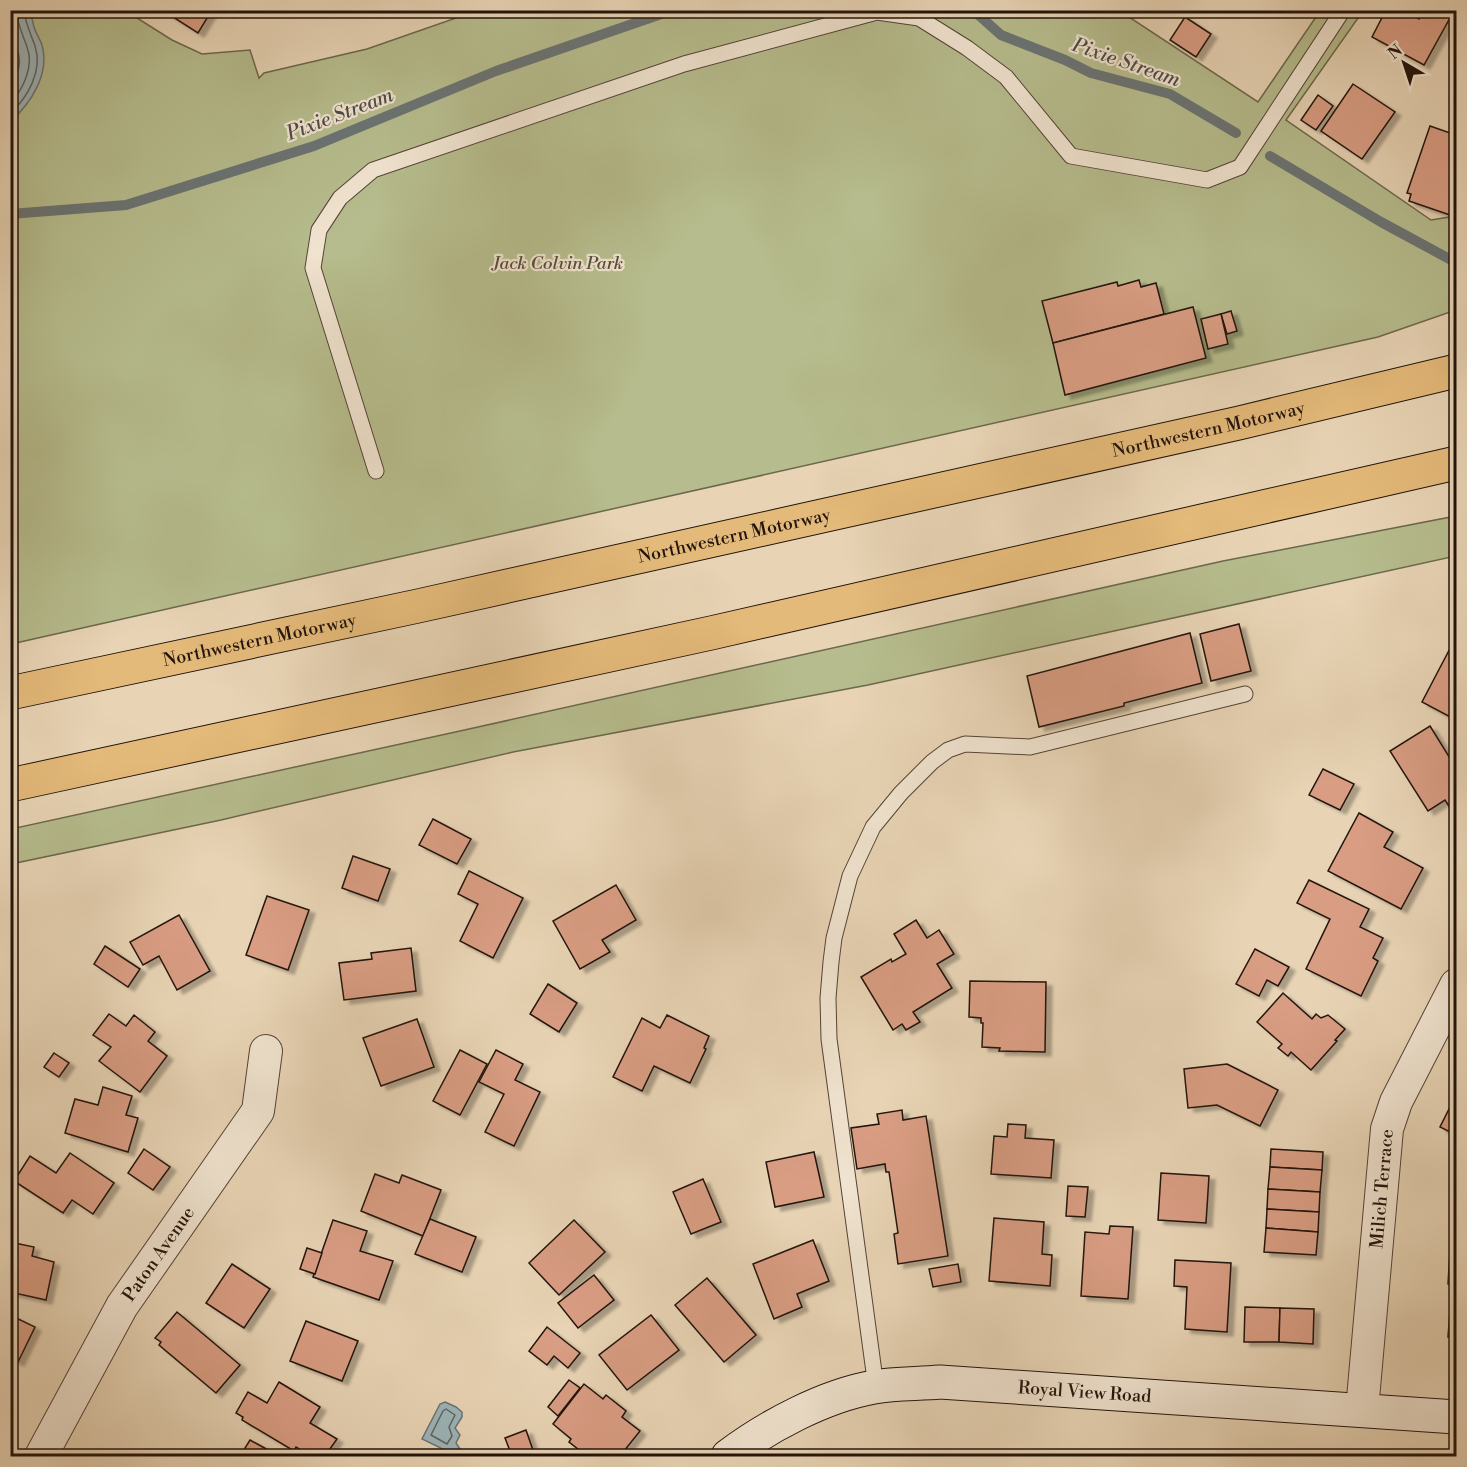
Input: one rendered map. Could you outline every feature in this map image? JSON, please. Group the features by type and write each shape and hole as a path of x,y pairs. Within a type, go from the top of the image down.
{"highway":[{"path":"1239,423 1456,348"},
{"name":"Northwestern Motorway","path":"10,693 406,608 1239,423 1456,371"},
{"path":"10,785 711,633 1456,463"},
{"path":"1362,485 1456,468"}],"street":[{"name":"Milich Terrace","path":"1362,1410 1387,1129 1395,1102 1456,985"},
{"name":"Paton Avenue","path":"41,1456 122,1306 258,1111 266,1051"},
{"name":"Royal View Road","path":"728,1456 798,1413 856,1392 876,1387 940,1382 1456,1417"}],"lane":[{"path":"375,471 314,268 319,230 340,198 373,170 684,64 877,12 918,18 991,65 1006,77 1071,156 1207,180 1240,167 1343,10"},
{"path":"876,1387 828,1018 834,938 850,876 869,834 901,793 932,762 954,747 971,743 1030,747 1245,694"}],"green space":[{"name":"Jack Colvin Park","path":"10,11 126,11 172,40 202,54 250,50 259,78 264,73 367,49 476,11 1120,11 1258,102 1320,11 1363,11 1286,120 1431,220 1456,216 1456,310 1378,337 11,644"},
{"path":"1456,516 1456,556 868,685 513,752 221,820 11,864 11,829 1223,561"}],"water":[{"path":"11,10 27,11 30,15 44,56 41,77 32,97 11,121"},
{"path":"445,1402 462,1412 462,1417 455,1428 460,1435 456,1443 462,1452 459,1456 450,1456 445,1450 422,1439 440,1404"}],"building":[{"path":"162,10 212,10 198,33"},
{"path":"1386,10 1404,10 1419,19 1424,10 1441,10 1451,16 1424,65 1372,37"},
{"path":"1185,17 1211,34 1196,57 1170,40"},
{"path":"1353,84 1395,112 1362,159 1321,131"},
{"path":"1318,95 1333,106 1316,130 1301,120"},
{"path":"1430,126 1456,135 1456,205 1453,216 1409,201 1411,194 1407,193"},
{"path":"1139,280 1141,287 1156,283 1164,314 1053,343 1042,301 1117,282 1118,286"},
{"path":"1193,307 1206,358 1065,395 1053,343"},
{"path":"1231,311 1237,331 1227,334 1221,314"},
{"path":"1221,314 1228,344 1208,349 1201,319"},
{"path":"1239,624 1251,671 1211,681 1200,634"},
{"path":"1190,633 1202,683 1124,703 1124,706 1039,727 1027,676"},
{"path":"1456,637 1456,720 1422,702"},
{"path":"1430,726 1456,768 1456,812 1454,814 1445,800 1428,811 1390,751"},
{"path":"1323,769 1354,784 1340,810 1309,795"},
{"path":"1359,813 1393,832 1384,847 1423,868 1401,909 1328,871"},
{"path":"433,819 471,839 457,864 419,845"},
{"path":"353,856 390,869 378,901 342,888"},
{"path":"469,871 523,898 493,958 460,941 478,904 458,894"},
{"path":"1309,880 1369,909 1360,927 1383,938 1373,958 1378,961 1361,996 1306,969 1330,919 1297,903"},
{"path":"616,885 636,920 602,940 610,952 580,969 553,921"},
{"path":"267,896 309,910 288,970 246,955"},
{"path":"179,915 210,971 177,990 159,956 143,965 130,942"},
{"path":"916,920 927,938 939,930 954,954 937,964 952,988 913,1012 920,1022 906,1030 902,1024 893,1030 861,977 891,959 892,962 906,954 894,934"},
{"path":"105,946 140,969 128,987 94,964"},
{"path":"411,948 416,991 344,1000 339,963 372,959 371,953"},
{"path":"1255,949 1289,967 1278,986 1267,980 1259,996 1236,984"},
{"path":"970,981 1046,982 1045,1052 999,1051 1000,1048 982,1047 983,1023 981,1023 981,1018 969,1017"},
{"path":"548,984 577,1003 559,1032 530,1014"},
{"path":"1283,993 1312,1019 1316,1014 1321,1018 1328,1015 1345,1029 1311,1070 1291,1052 1288,1056 1278,1048 1282,1044 1257,1022"},
{"path":"109,1014 126,1026 134,1015 155,1032 148,1041 167,1056 140,1092 99,1061 111,1047 93,1035"},
{"path":"667,1015 709,1036 704,1048 706,1049 690,1083 654,1066 642,1091 613,1077 642,1018 660,1028"},
{"path":"417,1019 434,1067 381,1086 363,1038"},
{"path":"460,1050 487,1064 460,1115 433,1101"},
{"path":"496,1050 523,1064 515,1080 540,1092 514,1146 485,1132 504,1094 479,1082"},
{"path":"54,1053 69,1063 59,1077 44,1067"},
{"path":"1227,1064 1278,1090 1260,1126 1217,1105 1188,1108 1184,1069"},
{"path":"103,1087 132,1096 126,1115 138,1118 128,1152 65,1133 75,1099 98,1105"},
{"path":"1456,1095 1456,1135 1440,1127"},
{"path":"902,1110 903,1120 926,1116 948,1256 898,1264 894,1234 898,1233 889,1172 886,1172 885,1164 857,1169 851,1128 879,1124 877,1114"},
{"path":"1008,1124 1026,1125 1025,1138 1054,1140 1051,1178 991,1174 994,1136 1007,1137"},
{"path":"144,1149 170,1167 153,1190 128,1173"},
{"path":"1271,1149 1323,1152 1322,1170 1270,1167"},
{"path":"814,1152 824,1197 775,1207 766,1162"},
{"path":"70,1153 114,1183 93,1214 72,1200 63,1213 14,1181 30,1156 56,1173"},
{"path":"1270,1167 1322,1170 1320,1192 1268,1189"},
{"path":"1161,1173 1209,1176 1206,1223 1158,1220"},
{"path":"375,1174 399,1183 402,1175 441,1190 423,1236 361,1211"},
{"path":"703,1179 721,1222 691,1234 673,1192"},
{"path":"1068,1186 1088,1187 1085,1217 1066,1216"},
{"path":"1268,1189 1320,1192 1319,1212 1267,1209"},
{"path":"1267,1209 1319,1212 1318,1232 1266,1228"},
{"path":"994,1218 1044,1222 1042,1254 1052,1255 1050,1286 989,1281"},
{"path":"430,1219 476,1237 462,1272 415,1254"},
{"path":"333,1220 367,1231 360,1251 393,1261 379,1300 313,1277"},
{"path":"574,1220 605,1252 559,1295 529,1263"},
{"path":"1110,1226 1133,1227 1128,1299 1081,1296 1085,1232 1109,1234"},
{"path":"1266,1228 1318,1232 1316,1255 1264,1252"},
{"path":"813,1240 829,1281 797,1294 802,1307 774,1319 753,1264"},
{"path":"1455,1240 1456,1337 1448,1337 1452,1285 1448,1284 1450,1251 1454,1251"},
{"path":"10,1242 34,1247 32,1256 54,1262 46,1300 10,1292"},
{"path":"307,1248 322,1253 315,1274 300,1269"},
{"path":"1175,1260 1231,1263 1227,1332 1185,1329 1187,1287 1174,1286"},
{"path":"232,1264 270,1289 244,1328 206,1303"},
{"path":"958,1264 961,1282 933,1287 929,1269"},
{"path":"594,1275 614,1300 578,1328 558,1303"},
{"path":"707,1278 756,1335 724,1362 675,1305"},
{"path":"1245,1307 1280,1308 1279,1342 1244,1342"},
{"path":"1280,1308 1314,1309 1313,1344 1279,1342"},
{"path":"177,1312 240,1365 216,1393 159,1345 161,1342 155,1338"},
{"path":"10,1315 35,1327 18,1362 10,1358"},
{"path":"651,1315 679,1350 627,1390 599,1355"},
{"path":"306,1321 358,1341 342,1381 290,1361"},
{"path":"547,1327 580,1353 568,1368 554,1356 547,1365 529,1351"},
{"path":"569,1380 580,1388 558,1416 548,1407"},
{"path":"279,1382 320,1407 310,1423 337,1439 325,1456 311,1456 296,1447 294,1451 242,1420 243,1417 236,1413 248,1392 267,1403"},
{"path":"584,1384 603,1399 606,1395 626,1411 622,1417 640,1431 620,1456 587,1456 569,1442 571,1439 553,1424"},
{"path":"526,1430 535,1456 493,1456 510,1451 505,1438"},
{"path":"250,1440 279,1456 240,1456"}],"waterway":[{"name":"Pixie Stream","path":"10,214 126,205 314,146 496,71 673,10"},
{"name":"Pixie Stream","path":"973,10 1001,35 1065,60 1091,73 1170,94 1236,133"},
{"name":"Pixie Stream","path":"1270,156 1381,222 1455,262"}]}
